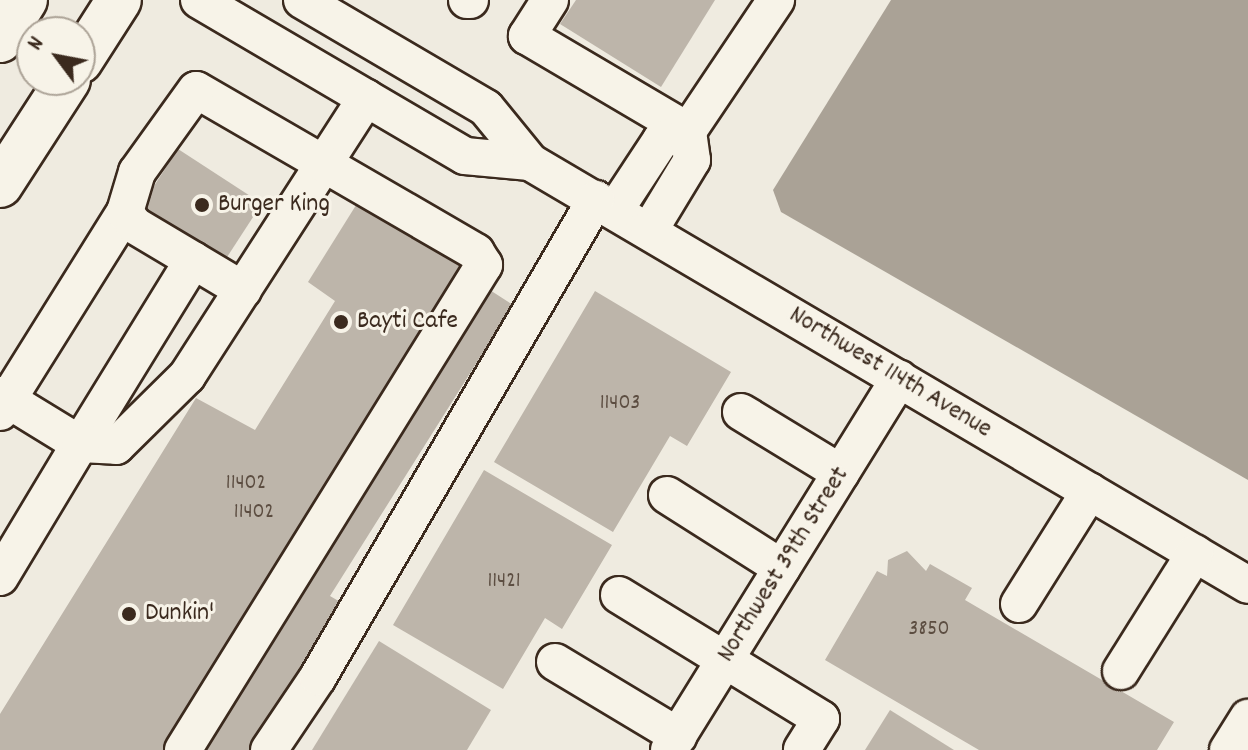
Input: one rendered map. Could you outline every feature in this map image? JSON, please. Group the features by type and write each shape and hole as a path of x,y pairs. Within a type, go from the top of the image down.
{"main road":[{"path":"0,40 25,0"},
{"path":"96,36 119,0"},
{"path":"0,185 58,96"}],"street":[{"name":"Northwest 114th Avenue","path":"199,0 465,156 530,162"},
{"name":"Northwest 114th Avenue","path":"302,0 353,13 486,108 530,162 1248,585"},
{"path":"550,0 527,36 688,131"},
{"path":"269,750 318,677 606,205 661,140 688,131 776,0"},
{"path":"183,750 484,265 476,252 325,164 196,90 189,95 137,172 125,212 2,402 80,444 116,446 187,376 325,164 366,98"},
{"path":"649,231 692,160 688,131"},
{"path":"125,212 134,225 243,290"},
{"path":"0,577 193,260"},
{"name":"Northwest 39th Street","path":"673,743 899,379"},
{"path":"741,412 841,473"},
{"path":"1019,604 1090,491"},
{"path":"667,495 782,568"},
{"path":"1121,671 1195,553"},
{"path":"619,595 821,719 802,750"},
{"path":"555,662 673,743"},
{"path":"1228,750 1248,718"}],"shaded area":[{"path":"891,0 1248,0 1248,480 781,212 773,190"}],"building":[{"path":"576,0 715,0 661,87 560,24"},
{"name":"Burger King","path":"178,149 262,203 225,260 141,206"},
{"path":"363,194 472,263 465,274 513,305 330,596 342,603 250,750 0,750 0,714 196,398 255,430 335,301 308,282"},
{"path":"595,291 731,372 687,446 670,436 613,532 494,462"},
{"path":"484,470 612,545 562,629 545,618 503,689 393,625"},
{"path":"907,551 926,571 930,564 972,588 965,600 1174,722 1157,750 979,750 825,660 877,571 887,576 888,560"},
{"path":"379,641 491,710 467,750 312,750"},
{"path":"890,710 954,750 865,750"}],"place":[{"name":"Burger King","path":"202,205"},
{"name":"Bayti Cafe","path":"341,322"},
{"name":"Dunkin'","path":"129,614"}]}
